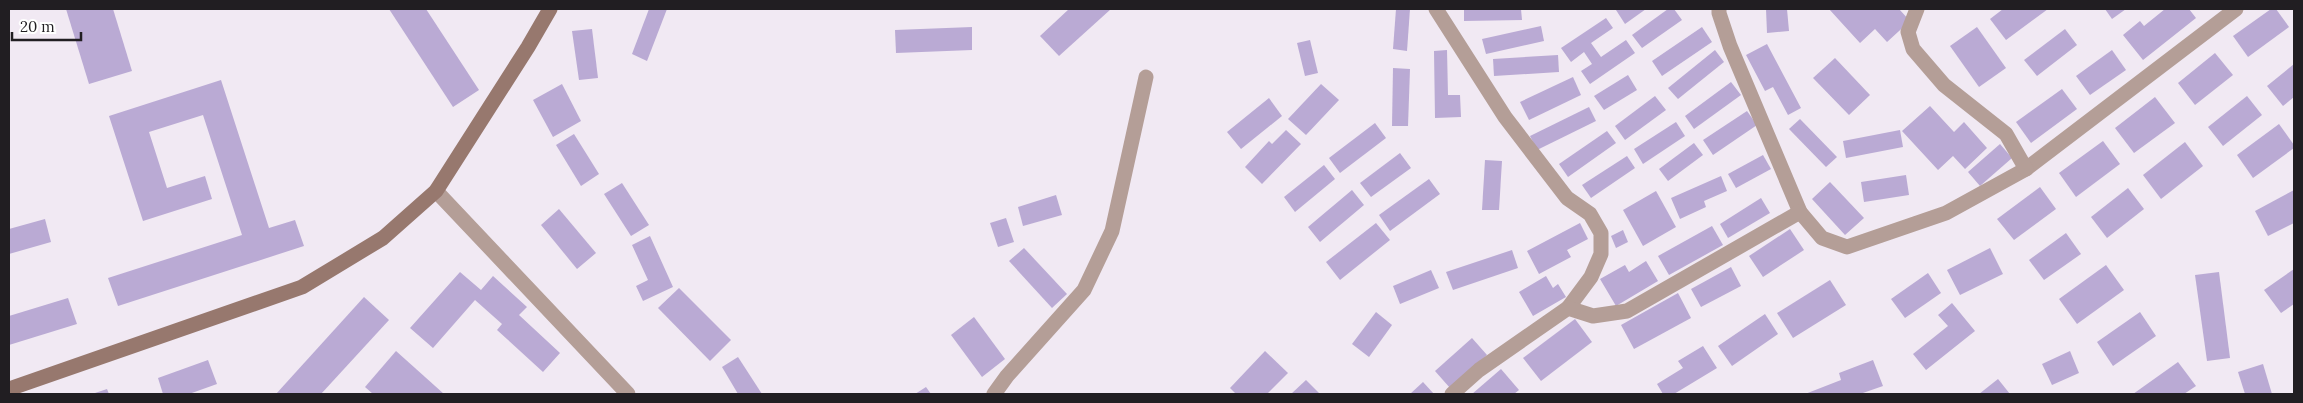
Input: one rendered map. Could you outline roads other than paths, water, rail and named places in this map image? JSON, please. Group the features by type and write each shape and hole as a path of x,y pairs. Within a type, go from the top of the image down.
{"street":[{"path":"16,389 302,287 383,238 436,191 550,9"},
{"path":"1436,9 1505,117 1567,198 1590,214 1601,233 1601,254 1591,277 1568,308 1479,370 1452,394"},
{"path":"1720,9 1719,13 1730,46 1800,212 1822,238 1847,247 1946,213 2026,169 2236,9"},
{"path":"1916,9 1908,32 1913,49 1944,85 2006,134 2026,169"},
{"path":"994,394 1007,376 1084,290 1112,231 1146,77"},
{"path":"436,191 628,394"},
{"path":"1568,308 1593,316 1627,311 1800,212"}]}
